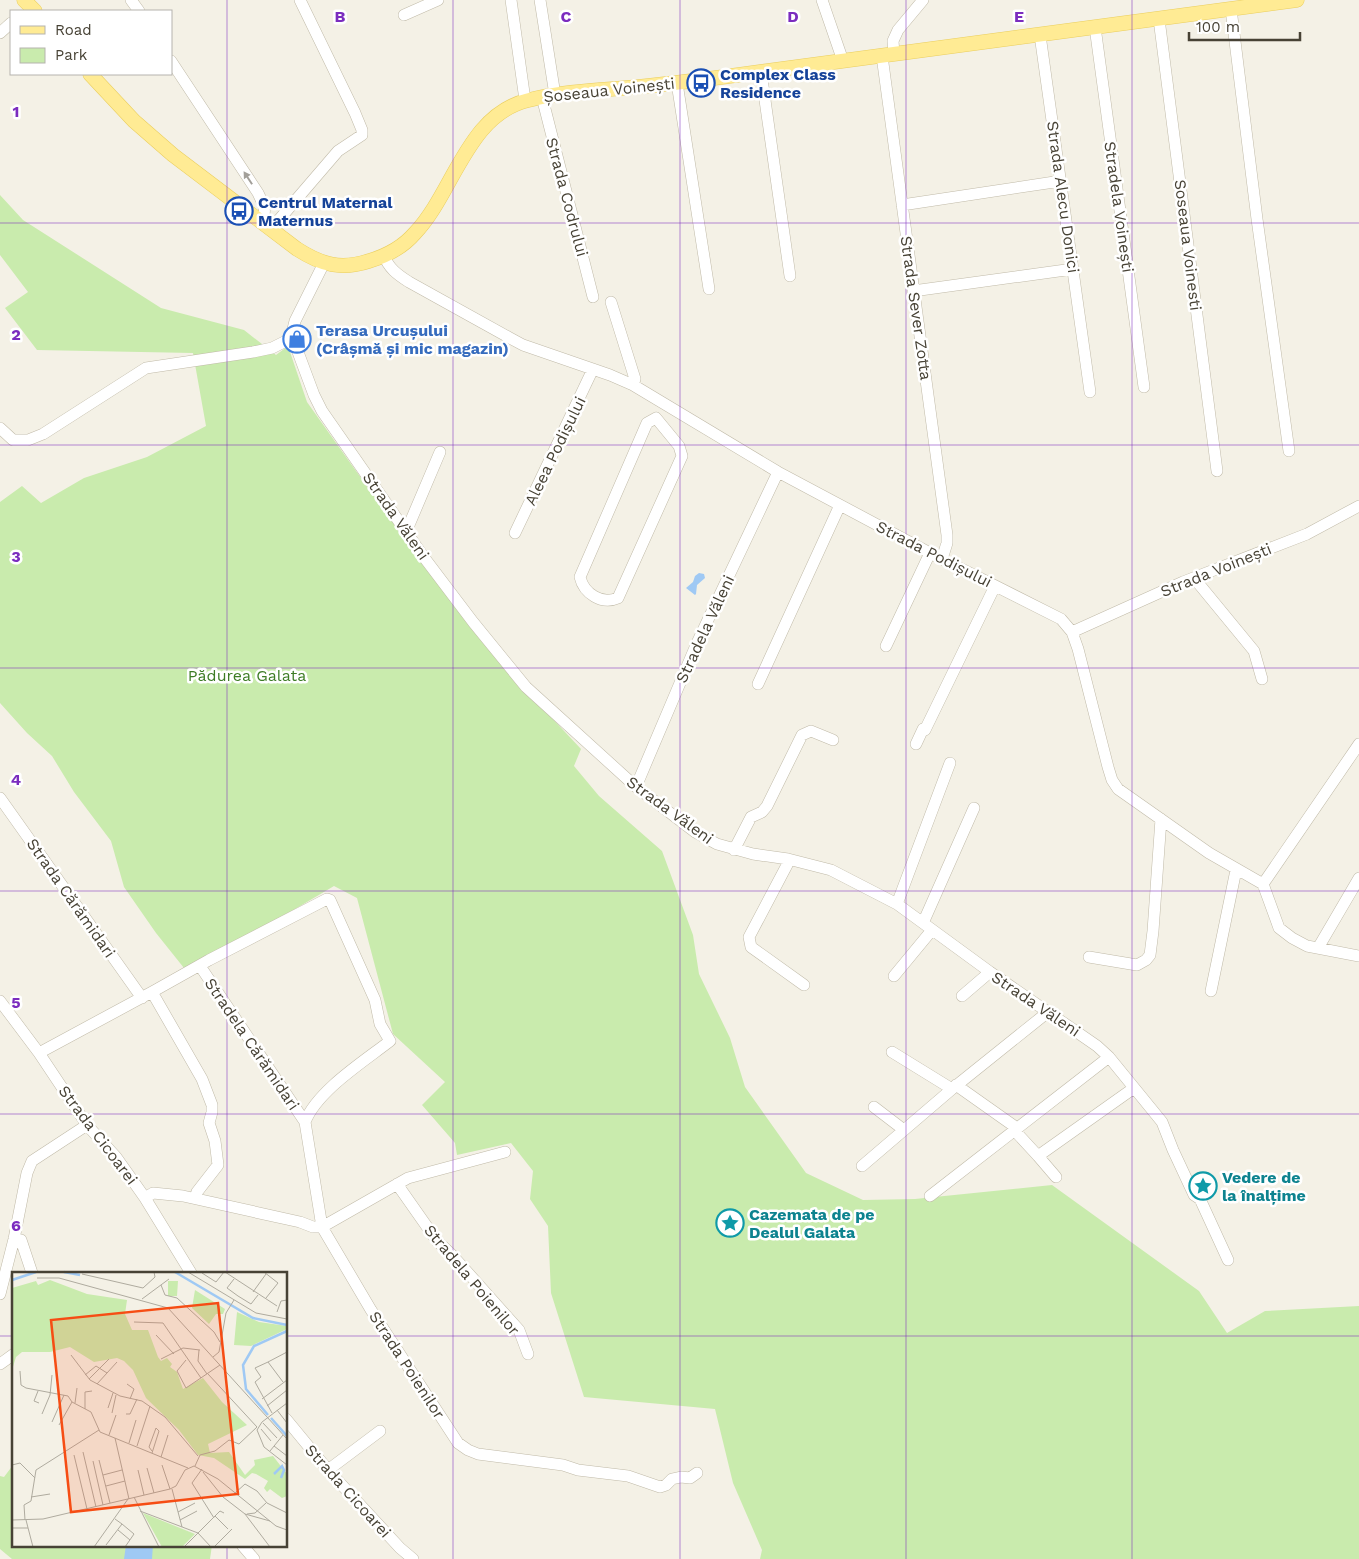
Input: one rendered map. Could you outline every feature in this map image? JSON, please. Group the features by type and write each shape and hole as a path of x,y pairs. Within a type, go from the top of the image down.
{"main road":[{"name":"Șoseaua Voinești","path":"91,75 134,121 151,136 187,166 266,225 311,258 324,263 351,266 384,255 406,242 423,224 474,142 491,119 502,110 525,100 677,83 1297,0"}],"street":[{"path":"266,225 338,151 356,137 362,135 362,130 355,113 300,0"},
{"path":"404,15 438,0"},
{"path":"511,0 525,100"},
{"name":"Strada Codrului","path":"540,0 548,96 593,297"},
{"path":"822,0 843,61"},
{"name":"Strada Sever Zotta","path":"924,0 898,30 888,55 902,205 947,536 942,559"},
{"path":"1231,9 1289,451"},
{"name":"Soseaua Voinesti","path":"1160,19 1217,471"},
{"path":"0,33 10,24"},
{"name":"Stradela Voinești","path":"1095,28 1144,387"},
{"name":"Strada Alecu Donici","path":"1040,35 1090,392"},
{"path":"172,63 258,193 264,208 266,225"},
{"path":"761,72 790,276"},
{"path":"677,83 709,289"},
{"path":"902,205 1061,181"},
{"name":"Strada Podișului","path":"384,255 386,262 396,274 523,345 633,384 778,472 930,553 1062,619 1072,632 1078,649 1112,780 1118,789 1236,870 1263,884"},
{"path":"0,428 13,440 28,440 43,434 146,368 272,348 290,337 295,321 324,263"},
{"path":"913,291 1073,269"},
{"path":"611,302 635,379 633,384"},
{"name":"Strada Văleni","path":"290,337 295,344 314,396 322,410 406,532 473,622 526,687 579,732 634,786 695,832 717,844 734,850 788,859 831,870 897,904 1046,1012 1097,1046 1162,1122 1172,1150 1194,1195 1200,1199 1228,1260"},
{"name":"Aleea Podișului","path":"516,533 593,369"},
{"path":"656,418 679,446 682,456 618,598 611,601 605,600 588,592 582,585 580,577 647,423 656,418 663,402"},
{"path":"406,532 440,452"},
{"name":"Stradela Văleni","path":"634,786 638,782 697,643 778,472"},
{"path":"758,684 840,505"},
{"name":"Strada Voinești","path":"1072,632 1194,578 1307,534 1359,506"},
{"path":"886,646 930,553"},
{"path":"1194,578 1254,651 1262,678"},
{"path":"916,744 923,729 926,730 994,586"},
{"path":"734,850 751,817 762,812 767,806 802,735 811,731 833,740"},
{"path":"1359,744 1263,884 1278,928 1307,946 1359,956"},
{"path":"897,904 950,762"},
{"name":"Strada Cărămidari","path":"0,798 142,998"},
{"path":"894,976 927,926 974,808"},
{"path":"1089,957 1137,964 1146,960 1150,954 1161,819"},
{"path":"788,859 749,937 751,947 804,985"},
{"path":"1211,991 1236,870"},
{"path":"1318,948 1359,878"},
{"name":"Stradela Cărămidari","path":"39,1053 216,956 330,900 375,1000 380,1024 390,1042 322,1095 310,1111 305,1122"},
{"name":"Stradela Cărămidari","path":"200,966 305,1122 322,1227"},
{"path":"962,996 990,972"},
{"path":"152,992 198,1071 212,1105 209,1123 215,1141 218,1165 197,1192 195,1198"},
{"name":"Strada Cicoarei","path":"0,1001 39,1053 87,1125 116,1157 145,1198 190,1272"},
{"path":"862,1166 954,1087 1046,1012"},
{"path":"892,1052 954,1087 1014,1126 1015,1131 1056,1177"},
{"path":"930,1196 1108,1057"},
{"path":"1038,1156 1134,1088"},
{"path":"874,1107 904,1130"},
{"path":"0,1294 14,1239 27,1173 32,1161 87,1125"},
{"path":"145,1198 153,1193 195,1198 300,1222 313,1227 322,1227 408,1178 504,1152"},
{"name":"Stradela Poienilor","path":"397,1184 436,1241 452,1254 519,1330 528,1354"},
{"name":"Strada Poienilor","path":"322,1227 371,1310 458,1443 468,1450 478,1454 628,1476 660,1487 666,1485 672,1479 690,1478 697,1473"},
{"path":"14,1239 20,1240 32,1272"},
{"path":"0,1364 12,1355"},
{"name":"Strada Cicoarei","path":"288,1421 328,1470 400,1548 413,1559"},
{"path":"328,1470 380,1431"},
{"path":"243,1546 254,1559"}],"green space":[{"name":"Pădurea Galata","path":"0,195 23,220 161,308 244,330 276,355 288,346 307,402 406,540 518,682 581,749 574,766 599,796 662,851 693,935 699,974 730,1038 745,1087 806,1173 863,1200 915,1199 1052,1185 1199,1291 1227,1333 1265,1311 1359,1306 1359,1559 760,1559 762,1550 733,1483 715,1409 584,1397 551,1293 548,1226 530,1199 533,1171 511,1143 457,1155 455,1143 422,1105 445,1082 393,1034 357,898 334,886 209,960 184,968 156,933 124,887 111,841 74,792 52,756 27,733 0,703 0,502 22,486 41,503 84,478 147,457 206,426 193,353 37,350 5,308 28,292 0,255"},
{"path":"12,1466 12,1546 212,1546 210,1559 12,1559 0,1549 0,1476 4,1477"}],"water":[{"path":"699,573 704,574 705,578 697,585 695,595 686,588"},
{"path":"126,1546 153,1546 152,1559 124,1559"}],"place":[{"name":"Complex Class Residence","path":"701,83"},
{"name":"Centrul Maternal Maternus","path":"239,211"},
{"name":"Terasa Urcușului (Crâșmă și mic magazin)","path":"297,339"},
{"name":"Vedere de la înalțime","path":"1203,1186"},
{"name":"Cazemata de pe Dealul Galata","path":"730,1223"}]}
